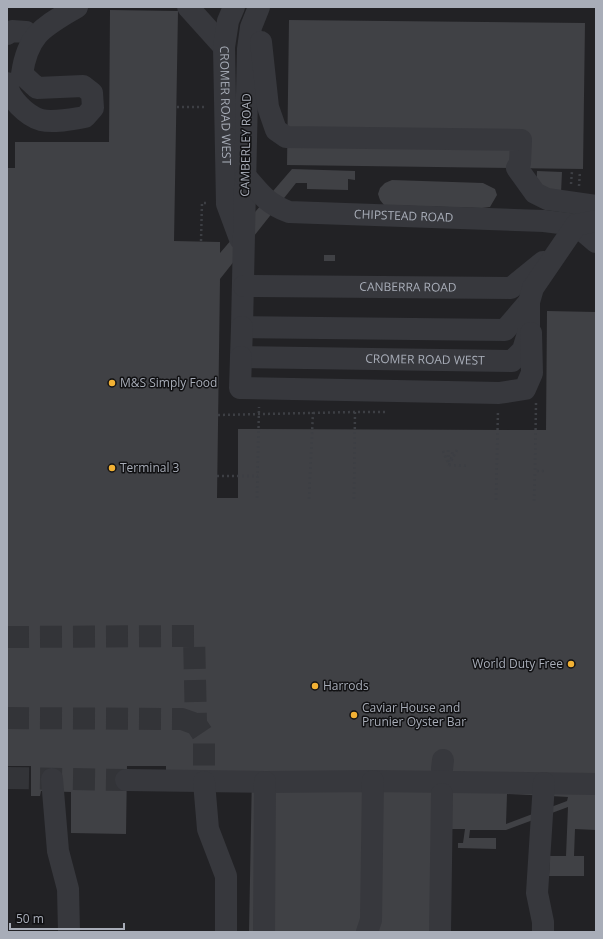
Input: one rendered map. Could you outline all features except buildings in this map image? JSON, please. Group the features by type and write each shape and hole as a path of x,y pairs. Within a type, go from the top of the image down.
{"street":[{"path":"7,64 16,33 62,7"},
{"path":"7,83 8,88 20,107 41,120 85,117 93,108 92,93 84,86 37,88 22,74 24,56 38,32 77,7"},
{"path":"188,7 224,47"},
{"name":"CROMER ROAD WEST","path":"234,7 228,21 224,47 227,204 244,249"},
{"name":"CAMBERLEY ROAD","path":"242,327 248,49 251,28 259,7"},
{"path":"263,7 261,23 261,49 268,107 276,130 286,137 521,140 520,163 517,168 535,193 547,199 596,206"},
{"name":"CHIPSTEAD ROAD","path":"246,176 266,200 276,207 288,212 586,223"},
{"path":"559,249 586,223 596,242"},
{"name":"CROMER ROAD WEST","path":"241,357 512,361 523,350 530,330 529,302 533,288 559,249"},
{"name":"CANBERRA ROAD","path":"244,286 511,288 559,249"},
{"path":"529,302 532,373 525,389 499,393 240,388 242,327 505,330 529,302"},
{"path":"52,779 58,851 68,889 69,932"},
{"path":"126,780 204,782 373,780 596,784"},
{"path":"367,932 371,920 373,780"},
{"path":"204,782 208,829 226,876 226,932"},
{"path":"264,932 265,782"},
{"path":"543,932 543,922 537,893 544,783"},
{"path":"440,932 442,794"}],"path":[{"path":"177,107 225,107"},
{"path":"201,241 202,203 227,204"},
{"path":"257,498 259,388"},
{"path":"309,498 314,389"},
{"path":"496,500 499,393"},
{"path":"534,501 536,398"},
{"path":"218,415 313,412 387,412"},
{"path":"354,499 355,412"},
{"path":"448,450 449,465"},
{"path":"449,465 453,450"},
{"path":"449,465 457,450"},
{"path":"443,451 449,465"},
{"path":"449,465 469,466"},
{"path":"535,471 546,471"},
{"path":"217,476 258,476"}],"shaded area":[{"path":"7,7 596,7 596,932 7,932"}],"tunnel":[{"path":"7,637 194,636 196,724 204,736 204,782"},
{"path":"7,718 182,719 196,724"},
{"path":"7,778 126,780"}],"place":[{"name":"M&S Simply Food","path":"112,383"},
{"name":"Terminal 3","path":"112,468"},
{"name":"World Duty Free","path":"571,664"},
{"name":"Harrods","path":"315,686"},
{"name":"Caviar House and Prunier Oyster Bar","path":"354,715"}]}
